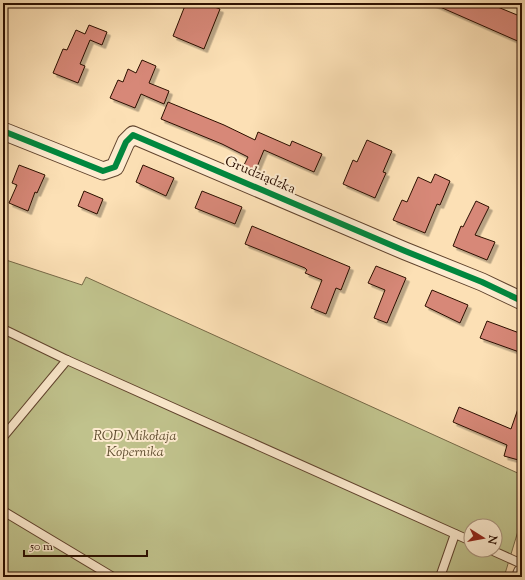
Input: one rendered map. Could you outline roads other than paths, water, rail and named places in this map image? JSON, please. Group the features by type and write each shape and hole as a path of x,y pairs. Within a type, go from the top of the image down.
{"street":[{"name":"Grudziądzka","path":"3,131 103,170 115,167 126,142 133,136 522,300"},
{"path":"521,577 522,573"}],"lane":[{"path":"3,329 67,360 463,538"},
{"path":"3,437 67,360"},
{"path":"3,511 113,577"},
{"path":"440,577 455,534"},
{"path":"503,555 522,564"}],"park label":[{"name":"ROD Mikołaja Kopernika","path":"135,446"}]}
